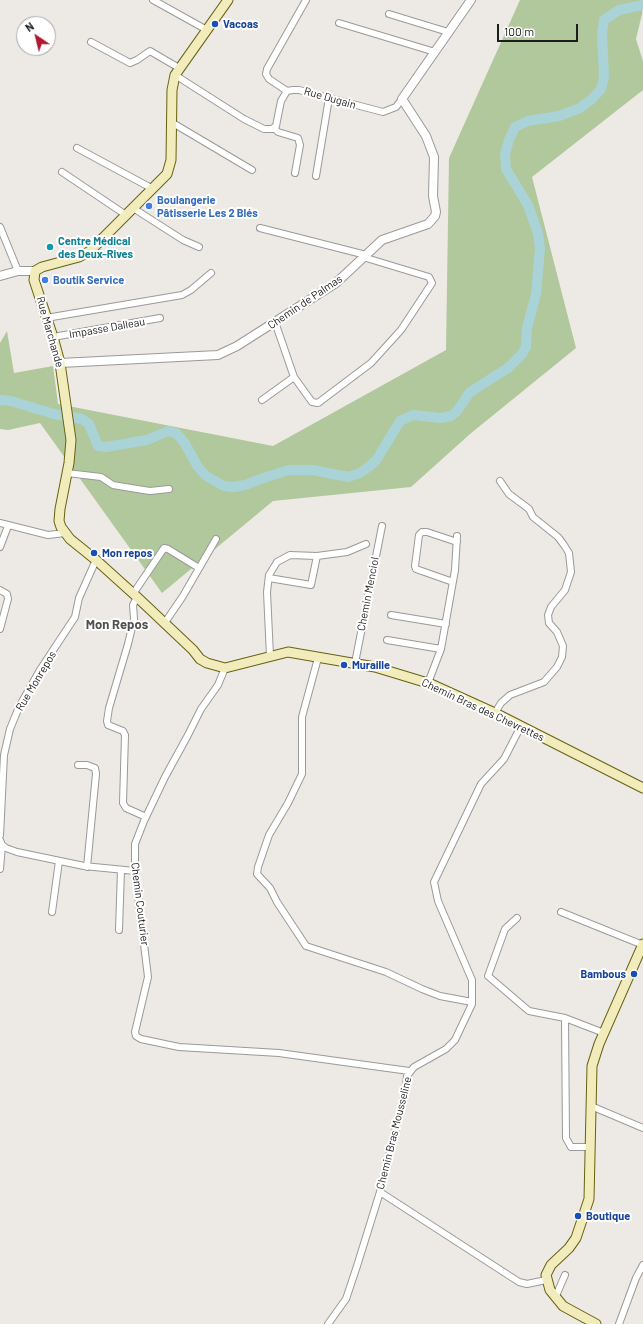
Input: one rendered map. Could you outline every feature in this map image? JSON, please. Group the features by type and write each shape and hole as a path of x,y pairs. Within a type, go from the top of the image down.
{"main road":[{"path":"35,271 42,267 85,254 167,174 170,167 172,90 177,71 228,0"},
{"name":"Rue Marchande","path":"35,271 34,280 60,363 67,407 71,451 67,473"},
{"path":"67,473 59,521 65,533 193,650 200,660 225,668"},
{"name":"Chemin Bras des Chevrettes","path":"225,668 288,652 375,667 428,683 495,713 643,788"},
{"path":"596,1324 569,1311 555,1298 546,1280 551,1265 569,1248 580,1230 589,1199 592,1066 604,1033 640,958 643,945"}],"street":[{"path":"153,0 206,30"},
{"path":"274,128 278,122 281,101 287,91 269,79 266,74 267,69 306,0"},
{"path":"402,100 471,0"},
{"path":"389,14 448,32"},
{"path":"339,23 435,52"},
{"path":"91,42 130,62 137,60 150,51 244,119 264,129 274,128 278,132 298,138 300,145 295,173"},
{"name":"Rue Dugain","path":"287,91 299,90 383,112 396,107 402,100"},
{"path":"316,176 329,98"},
{"name":"Chemin de Palmas","path":"60,363 218,355 275,322 336,283 382,240 424,227 435,216 432,189 435,165 432,150 426,136 402,100"},
{"path":"171,122 252,170"},
{"path":"77,148 153,189"},
{"path":"62,172 126,215"},
{"path":"133,208 183,240 199,247"},
{"path":"0,227 18,271"},
{"path":"260,228 364,256 430,277 432,283 401,330 371,363 318,403 312,402 294,377 275,322"},
{"path":"0,276 18,271 35,271"},
{"path":"46,318 182,295 191,290 211,273"},
{"name":"Impasse Dalleau","path":"53,337 160,318"},
{"path":"262,400 294,377"},
{"path":"67,473 101,477 113,485 137,489 150,491 169,489"},
{"path":"495,713 501,702 510,695 544,682 557,667 562,657 563,646 557,632 549,623 548,615 551,607 566,590 571,572 569,553 558,537 533,517 529,509 509,494 500,481"},
{"path":"0,523 48,535 65,533"},
{"path":"0,547 8,526"},
{"name":"Chemin Menciol","path":"355,663 382,526"},
{"path":"428,683 441,649 453,582 457,539 422,532 419,535 414,566 416,569 453,582"},
{"path":"164,624 216,539"},
{"name":"Chemin Menciol","path":"269,578 274,567 286,556 317,556 348,552 366,544"},
{"path":"146,817 126,808 123,803 125,736 123,731 108,725 107,721 109,708 134,619 133,605 135,596 164,548 199,568"},
{"path":"270,656 268,617 269,578 311,585 317,556"},
{"name":"Rue Monrepos","path":"0,835 4,755 10,728 19,707 40,670 75,617 79,598 96,560"},
{"path":"0,590 7,594 8,599 0,629"},
{"path":"392,615 446,624"},
{"path":"387,640 441,649"},
{"path":"318,658 302,717 302,774 288,803 269,835 257,874 270,888 277,902 306,946 386,972 435,994 472,1002"},
{"name":"Chemin Couturier","path":"225,668 218,685 201,709 146,817 135,844 135,871 148,977 135,1032 137,1038 179,1047 279,1053 409,1071"},
{"name":"Chemin Bras Mousseline","path":"328,1324 346,1299 352,1283 380,1192 409,1071 446,1049 455,1040 472,1002 472,980 438,901 434,882 481,784 504,759 520,726"},
{"path":"78,765 87,765 95,768 96,774 87,867"},
{"path":"1,842 11,850 59,861 87,867 135,871"},
{"path":"0,869 1,842"},
{"path":"52,912 59,861"},
{"path":"119,930 121,870"},
{"path":"561,912 643,945"},
{"path":"517,918 505,929 488,976 529,1011 565,1018 604,1033"},
{"path":"565,1018 566,1138 571,1148 591,1147"},
{"path":"591,1106 643,1128"},
{"path":"380,1192 519,1282 528,1284 546,1280"},
{"path":"619,1324 643,1265"},
{"path":"555,1298 565,1275"}],"green space":[{"path":"520,0 643,0 642,14 636,39 643,61 643,90 532,177 576,348 470,434 411,487 273,501 162,593 40,423 8,430 0,429 0,343 7,331 14,373 53,366 58,404 273,446 446,350 449,158"}],"waterway":[{"path":"0,400 11,401 54,414 82,419 89,424 98,446 106,447 147,440 168,431 176,433 184,442 198,467 206,476 224,486 234,487 245,485 289,470 313,470 348,477 360,473 377,459 400,421 413,415 441,418 451,416 457,411 470,392 508,368 522,354 526,347 527,328 536,294 540,248 538,233 528,205 506,169 505,154 509,140 515,127 528,121 559,116 580,108 592,99 601,89 604,77 602,33 604,20 619,10 643,5"}],"place":[{"name":"Vacoas","path":"215,24"},
{"name":"Boulangerie Pâtisserie Les 2 Blés","path":"149,206"},
{"name":"Centre Médical des Deux-Rives","path":"50,247"},
{"name":"Boutik Service","path":"45,280"},
{"name":"Mon repos","path":"94,553"},
{"name":"Muraille","path":"344,665"},
{"name":"Bambous","path":"634,974"},
{"name":"Boutique","path":"578,1216"}],"district":[{"name":"Mon Repos","path":"117,625"}]}
